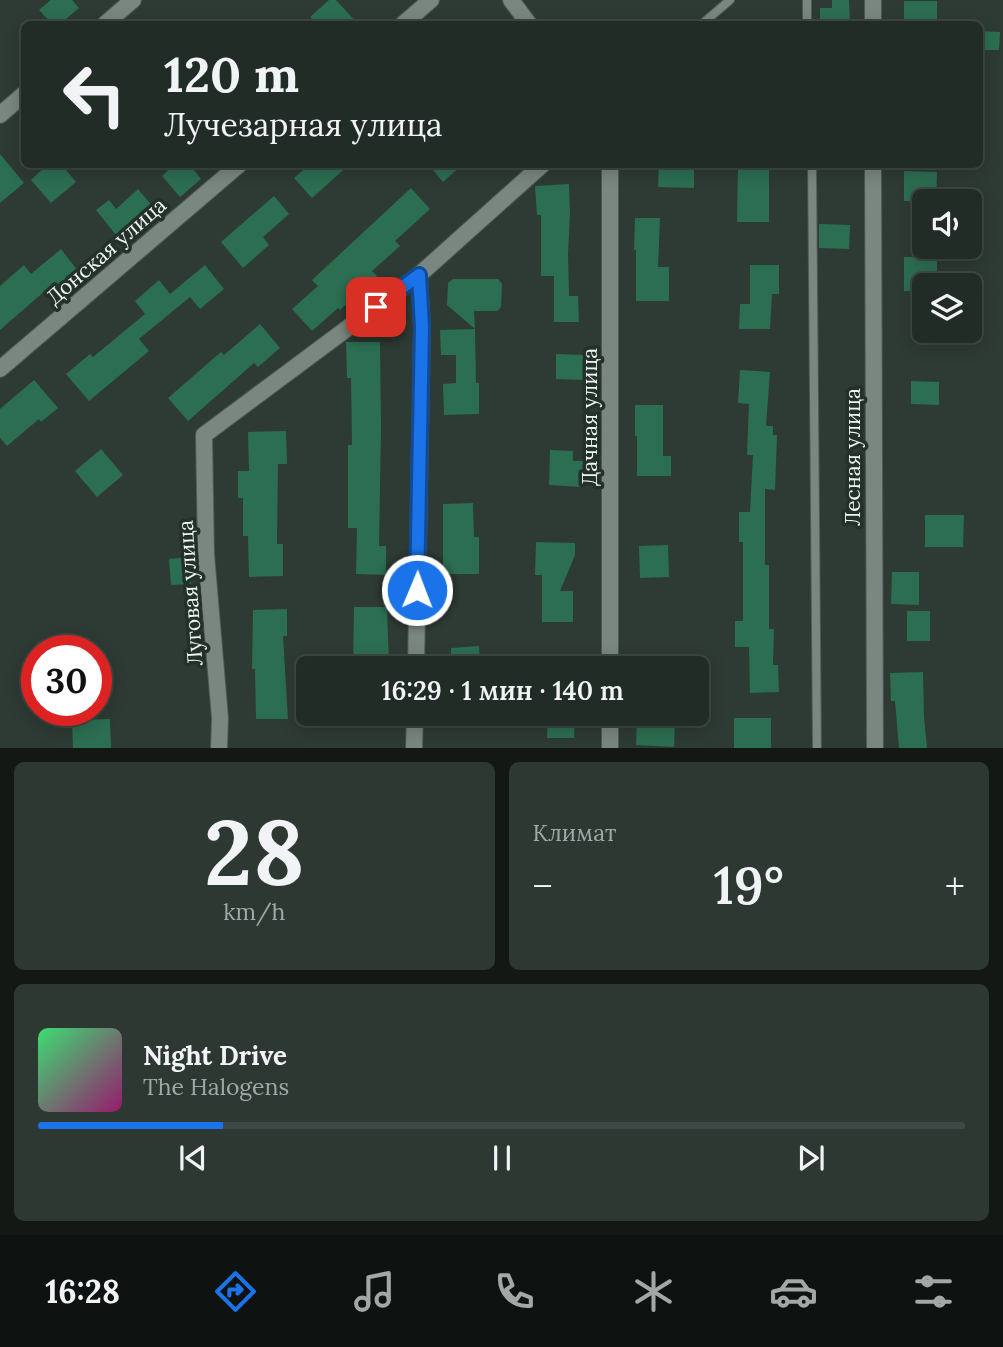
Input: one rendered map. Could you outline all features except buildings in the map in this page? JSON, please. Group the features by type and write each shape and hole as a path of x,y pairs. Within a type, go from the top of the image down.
{"street":[{"path":"108,21 133,0"},
{"path":"406,21 431,0"},
{"path":"511,0 526,21"},
{"path":"873,0 873,21"},
{"path":"0,115 21,97"},
{"name":"Донская улица","path":"0,369 235,168"},
{"path":"415,656 422,327 419,275 539,168"},
{"name":"Дачная улица","path":"610,168 610,656"},
{"name":"Лесная улица","path":"873,168 875,748"},
{"name":"Луговая улица","path":"219,748 220,718 206,554 204,435 419,275"},
{"path":"414,748 415,726"},
{"path":"610,726 610,748"}],"lane":[{"path":"706,21 730,0"},
{"path":"807,0 807,21"},
{"path":"812,168 817,748"}],"route":[{"path":"376,307 419,275 422,327 417,590"}]}
